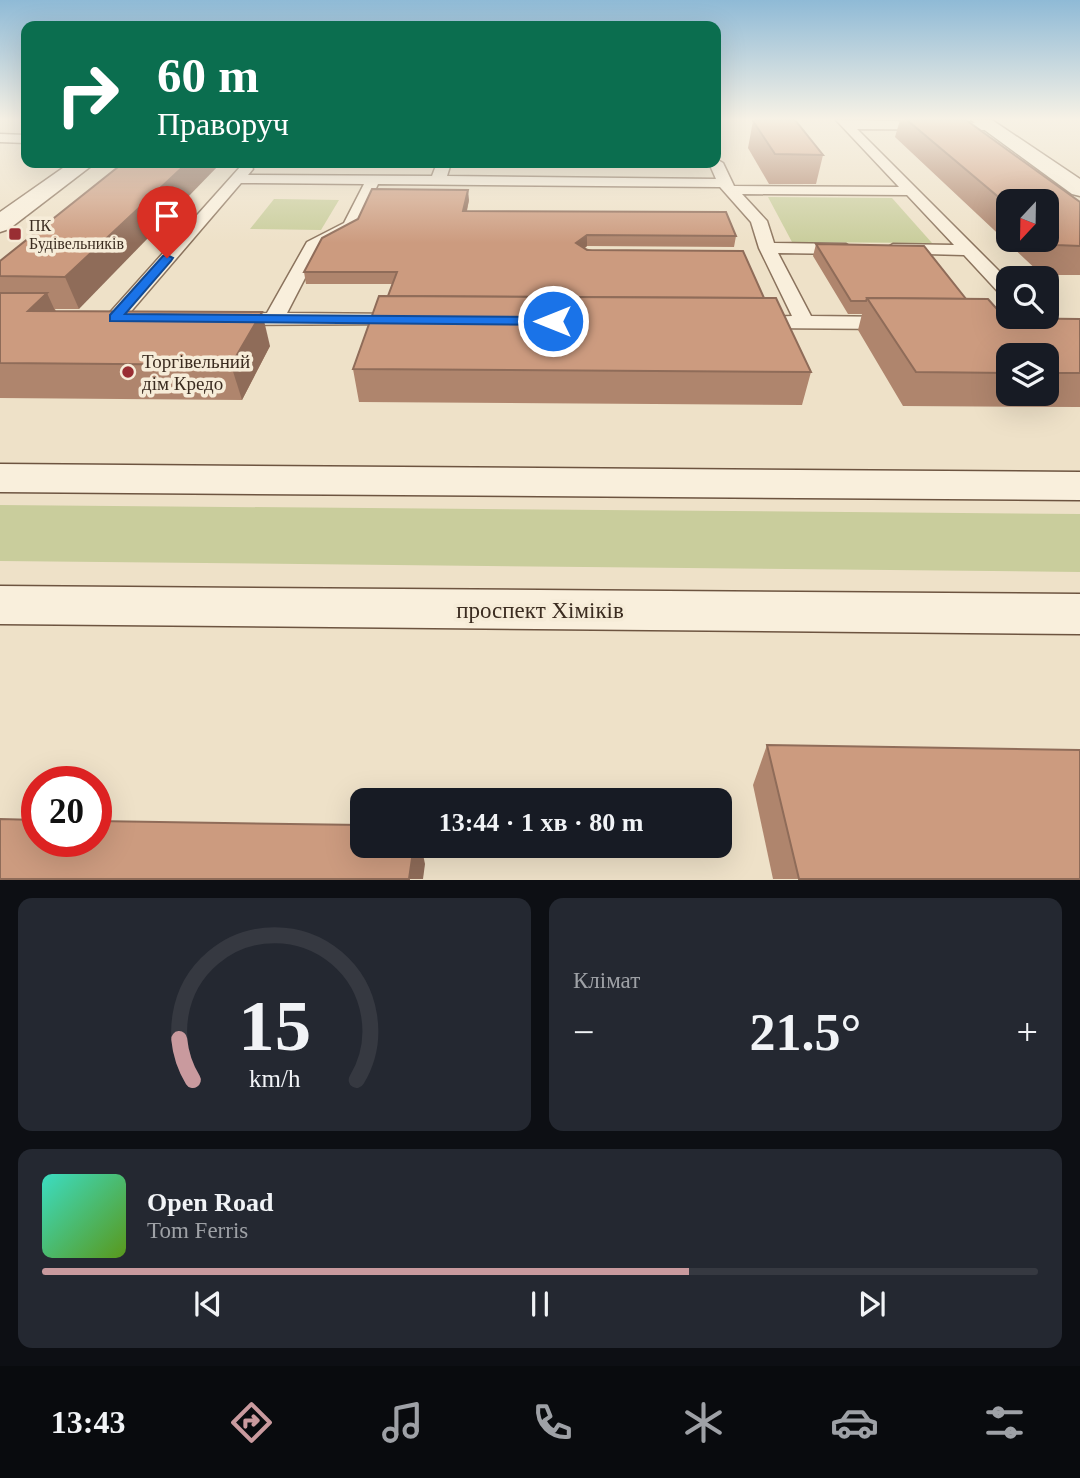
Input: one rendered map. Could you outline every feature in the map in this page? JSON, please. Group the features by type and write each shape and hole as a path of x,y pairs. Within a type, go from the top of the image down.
{"main road":[{"path":"1040,161 1080,189"},
{"path":"0,224 77,168"},
{"path":"0,478 1080,486"},
{"name":"проспект Хіміків","path":"0,605 1080,614"}],"lane":[{"path":"882,161 996,278"},
{"path":"115,318 247,168"},
{"path":"438,180 442,168"},
{"path":"689,168 707,183"},
{"path":"718,168 728,187 760,221 769,251 805,323"},
{"path":"237,179 438,180 506,186 707,183 728,187 911,191"},
{"path":"274,319 313,246 351,226 373,180"},
{"path":"744,255 769,251 969,250"},
{"path":"89,318 141,318"},
{"path":"208,319 427,320"},
{"path":"735,322 916,324"}],"green space":[{"path":"768,197 892,198 932,243 792,242"},
{"path":"274,199 339,200 321,230 250,229"},
{"path":"0,505 1080,514 1080,572 0,561"}],"building":[{"path":"956,161 1023,161 1080,202 1080,246 1059,245 1059,189 996,189 996,195"},
{"path":"117,168 182,168 65,277 0,276 0,261"},
{"path":"372,189 468,190 463,211 726,212 736,236 587,235 576,243 587,250 743,251 764,298 388,296 397,272 304,272 322,238 358,219"},
{"path":"816,244 924,246 966,299 867,298 866,301 851,301"},
{"path":"0,293 47,293 28,311 262,312 231,365 0,363"},
{"path":"379,296 776,298 811,372 353,369"},
{"path":"867,298 988,299 996,308 996,329 1059,329 1059,319 1080,319 1080,373 1059,373 1059,343 996,343 996,373 916,372"},
{"path":"767,745 1080,750 1080,879 799,879"},
{"path":"0,819 21,820 21,857 112,857 112,821 350,825 350,858 412,858 409,879 0,879"}],"place":[{"name":"ПК Будівельників","path":"15,234"},
{"name":"Торгівельний дім Кредо","path":"128,372"}],"route":[{"path":"167,258 115,318 553,321"}]}
